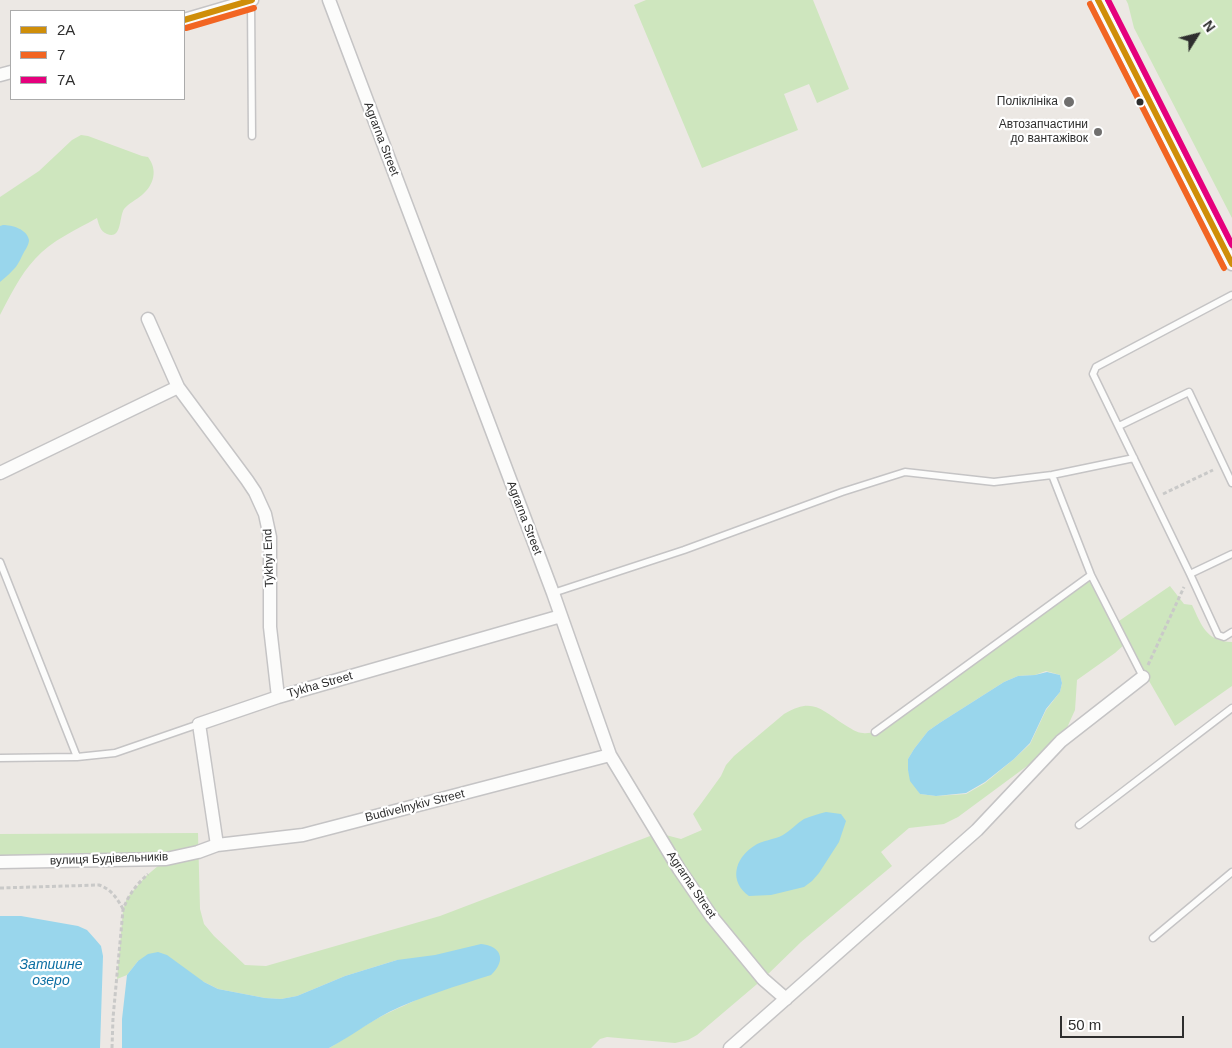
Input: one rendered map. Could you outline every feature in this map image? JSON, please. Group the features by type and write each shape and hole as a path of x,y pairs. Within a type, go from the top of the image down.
{"street":[{"path":"185,20 251,0"},
{"name":"Agrarna Street","path":"329,0 561,616 610,755 680,869 712,917 763,979 786,999"},
{"path":"1098,0 1232,264"},
{"name":"Tykhyi End","path":"148,319 178,387 247,480 265,514 270,537 270,627 278,697"},
{"path":"0,473 178,387"},
{"name":"Tykha Street","path":"199,724 278,697 561,616"},
{"path":"730,1048 977,830 1061,741 1143,677"},
{"path":"199,724 217,845"},
{"name":"Budivelnykiv Street","path":"217,845 303,835 610,755"},
{"name":"вулиця Будівельників","path":"0,862 166,859 198,852 217,845"}],"lane":[{"path":"251,0 252,136"},
{"path":"1232,295 1096,367 1093,374 1218,634 1224,637 1232,632"},
{"path":"1119,426 1189,392 1232,483"},
{"path":"552,593 684,550 842,492 905,472 994,482 1052,474 1134,458"},
{"path":"1052,474 1091,575 1143,677"},
{"path":"1190,574 1232,554"},
{"path":"0,562 77,757"},
{"path":"875,732 1091,575"},
{"path":"1079,825 1232,708"},
{"path":"0,758 77,757 115,754 199,724"},
{"path":"1153,938 1232,872"}],"path":[{"path":"1154,498 1224,465"},
{"path":"1143,677 1190,574"},
{"path":"112,1048 123,910 134,889 166,859"},
{"path":"0,888 99,885 113,893 123,910"}],"green space":[{"path":"646,0 813,0 849,89 817,103 809,84 784,94 798,130 702,168 634,5"},
{"path":"1126,0 1232,0 1232,218 1134,28"},
{"path":"81,135 148,157 154,172 152,182 140,197 124,209 118,231 115,234 107,234 103,231 97,218 64,236 42,252 20,279 0,315 0,197 39,171 72,140"},
{"path":"1091,575 1116,623 1170,586 1184,604 1192,605 1206,631 1216,639 1232,642 1232,686 1175,726 1122,634 1126,643 1077,680 1075,710 1061,741 958,817 944,824 909,828 881,852 892,866 801,942 763,979 697,1035 688,1040 675,1043 607,1037 600,1039 591,1048 329,1048 378,1018 416,1000 397,960 345,976 297,996 281,999 265,998 218,989 204,982 138,961 127,975 117,979 123,910 127,898 145,877 165,860 0,862 0,834 198,833 200,909 204,924 245,965 266,966 440,916 658,833 681,839 702,830 693,814 721,776 726,765 784,714 794,709 802,706 816,707 856,731 861,733 875,732","holes":["1046,671 1060,675 1062,683 1060,692 1046,710 1030,744 1014,759 985,783 966,794 936,796 920,794 908,770 908,759 928,731 1004,682 1018,676 1035,675"]}],"water":[{"path":"3,225 22,230 29,240 28,246 17,265 0,282 0,226"},
{"path":"1047,672 1060,675 1062,683 1060,692 1046,709 1030,743 1014,759 985,782 966,793 936,796 920,794 910,781 908,759 928,731 1004,682 1018,676"},
{"path":"826,812 841,814 846,821 839,842 812,881 804,887 771,895 749,896 739,884 736,871 738,864 747,851 757,844 783,835 804,819"},
{"name":"Затишне озеро","path":"0,916 21,916 78,926 87,930 101,946 103,956 100,1048 0,1048"},
{"path":"481,944 488,945 500,955 499,964 491,975 401,1006 329,1048 122,1048 122,1019 127,975 138,961 148,954 158,952 167,955 204,982 218,989 265,998 281,999 297,996 345,976 397,960 435,955"}],"transit line":[{"name":"2А","path":"185,20 252,0"},
{"name":"2А","path":"1098,0 1232,264"},
{"name":"7А","path":"1108,0 1232,245"},
{"name":"7","path":"1090,4 1224,268"},
{"name":"7","path":"186,28 254,8"}],"place":[{"name":"Поліклініка","path":"1069,102"},
{"name":"Автозапчастини до вантажівок","path":"1098,132"}]}
